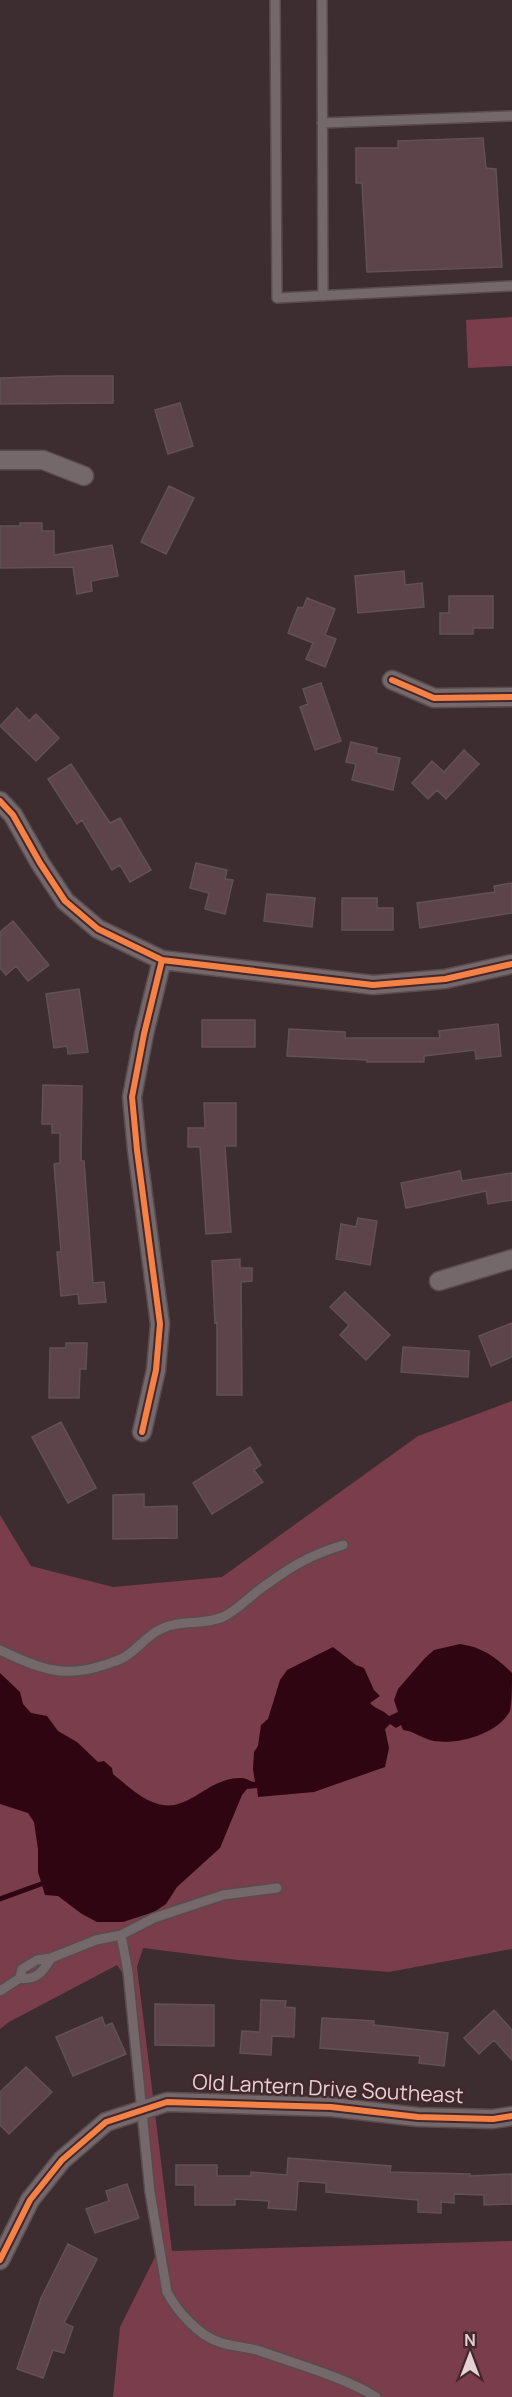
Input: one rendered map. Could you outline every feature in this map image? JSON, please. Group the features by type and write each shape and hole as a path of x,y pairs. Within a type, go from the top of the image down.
{"street":[{"path":"0,460 43,460 84,476"},
{"path":"392,680 434,698 512,697"},
{"path":"0,801 14,815 40,863 65,901 98,928 162,960 373,985 445,979 512,964"},
{"path":"142,1432 156,1370 160,1324 132,1097 162,960"},
{"path":"439,1281 512,1259"},
{"name":"Old Lantern Drive Southeast","path":"0,2260 30,2200 62,2160 106,2122 167,2102 331,2107 418,2117 493,2119 512,2116"}],"lane":[{"path":"275,0 277,298 512,286"},
{"path":"322,0 323,296"},
{"path":"322,123 512,116"},
{"path":"0,1650 35,1666 53,1671 69,1672 99,1667 128,1655 151,1634 165,1626 183,1622 196,1623 222,1617 303,1559 342,1545"},
{"path":"20,1978 22,1969 28,1964 51,1958 96,1940 121,1935 154,1918 223,1895 277,1888"},
{"path":"121,1935 128,1972 150,2192 167,2292 171,2300 194,2326 218,2342 256,2350 358,2386 376,2397"},
{"path":"0,1991 20,1978 28,1979 39,1975 51,1958"}],"shaded area":[{"path":"512,317 512,366 468,368 466,320"},
{"path":"512,1401 512,1949 389,1972 238,1960 143,1948 137,1967 172,2251 512,2241 512,2397 113,2397 120,2327 155,2257 124,1975 117,1965 9,2022 0,2029 0,1515 31,1566 113,1587 222,1577 418,1436"},
{"path":"460,1644 488,1654 512,1673 510,1711 504,1719 487,1732 465,1739 444,1742 430,1740 403,1730 401,1725 396,1728 390,1724 385,1729 389,1748 385,1767 314,1792 258,1797 257,1788 247,1789 242,1795 220,1848 177,1887 166,1904 154,1912 123,1922 97,1922 58,1896 45,1895 38,1872 38,1849 34,1822 28,1813 0,1804 0,1673 20,1692 23,1704 31,1713 47,1716 58,1731 77,1742 98,1762 104,1761 112,1768 113,1774 133,1791 157,1804 174,1805 187,1801 228,1779 242,1778 255,1782 254,1752 258,1746 261,1725 268,1719 280,1680 287,1670 333,1647 356,1665 364,1668 374,1690 380,1696 370,1703 389,1716 398,1712 394,1700 398,1689 425,1658 434,1650"}],"building":[{"path":"483,138 486,168 496,169 502,267 367,272 362,183 356,183 356,148 398,148 398,141"},
{"path":"113,376 113,403 0,404 0,378"},
{"path":"180,403 193,446 168,454 155,410"},
{"path":"169,486 194,498 166,554 141,542"},
{"path":"20,523 42,523 42,531 54,531 54,555 112,545 118,576 91,581 92,591 77,594 73,567 0,568 0,526 20,526"},
{"path":"404,571 405,585 422,583 424,607 358,613 355,576"},
{"path":"449,596 493,596 493,628 473,628 473,634 440,634 440,613 449,613"},
{"path":"307,598 335,609 325,635 336,639 325,667 306,659 313,643 288,633 298,607 303,608"},
{"path":"321,683 341,741 315,750 300,707 308,704 303,689"},
{"path":"17,708 29,721 36,714 59,738 36,761 0,726"},
{"path":"351,742 377,748 376,753 400,758 393,790 352,780 356,764 346,762"},
{"path":"464,750 479,764 446,799 437,790 428,799 412,783 432,761 444,772"},
{"path":"71,764 110,823 120,818 151,870 130,882 120,865 112,870 82,820 77,824 48,779"},
{"path":"196,863 227,870 225,879 233,880 225,914 205,909 209,893 190,888"},
{"path":"512,883 512,913 420,928 417,903 495,892 494,886"},
{"path":"267,894 315,898 312,927 264,921"},
{"path":"342,898 377,898 377,908 393,908 393,930 342,930"},
{"path":"13,921 49,965 28,981 16,966 6,975 0,968 0,932"},
{"path":"79,989 88,1052 68,1054 67,1046 54,1048 46,994"},
{"path":"202,1020 255,1020 255,1047 202,1047"},
{"path":"498,1024 501,1056 476,1059 475,1050 424,1056 424,1062 367,1062 367,1060 287,1056 289,1029 345,1032 345,1038 440,1038 439,1031"},
{"path":"43,1085 82,1086 81,1161 84,1161 93,1283 104,1282 106,1302 79,1304 78,1294 61,1296 57,1252 61,1252 54,1164 60,1163 60,1133 52,1133 52,1124 42,1124"},
{"path":"204,1103 236,1103 236,1146 225,1146 231,1232 206,1234 200,1147 188,1147 188,1128 205,1128"},
{"path":"460,1171 462,1181 512,1173 512,1200 488,1204 486,1191 406,1208 401,1183"},
{"path":"358,1218 377,1221 370,1265 336,1259 341,1224 356,1227"},
{"path":"240,1259 240,1268 252,1268 252,1281 241,1282 242,1395 217,1395 217,1322 215,1323 212,1261"},
{"path":"345,1292 390,1335 366,1360 340,1335 349,1325 330,1307"},
{"path":"512,1323 512,1357 491,1366 479,1336"},
{"path":"66,1343 87,1343 86,1369 80,1369 79,1398 49,1398 50,1348 66,1348"},
{"path":"403,1347 469,1351 468,1377 401,1372"},
{"path":"61,1422 96,1488 68,1503 32,1437"},
{"path":"250,1447 261,1465 254,1470 263,1482 212,1514 193,1483"},
{"path":"144,1494 144,1507 177,1506 177,1538 113,1539 113,1495"},
{"path":"261,2000 286,2001 285,2007 295,2008 294,2037 272,2036 271,2055 240,2053 242,2031 260,2032"},
{"path":"155,2004 214,2005 214,2046 155,2045"},
{"path":"494,2010 512,2030 512,2060 494,2040 479,2054 464,2038"},
{"path":"102,2017 105,2026 112,2023 126,2054 73,2076 56,2037"},
{"path":"322,2018 374,2021 374,2025 448,2033 444,2066 419,2063 420,2056 320,2048"},
{"path":"26,2067 52,2092 9,2134 0,2125 0,2092"},
{"path":"288,2158 391,2166 390,2172 470,2174 470,2176 512,2174 512,2204 484,2205 484,2195 454,2194 454,2203 441,2202 441,2213 418,2212 418,2200 326,2192 326,2183 298,2181 296,2210 268,2208 269,2201 235,2199 235,2205 195,2205 195,2185 176,2185 176,2165 217,2165 217,2176 251,2176 251,2172 287,2175"},
{"path":"127,2184 139,2218 95,2233 86,2209 109,2201 106,2191"},
{"path":"68,2244 97,2259 64,2323 73,2327 64,2353 53,2350 43,2378 17,2369 41,2298"}],"waterway":[{"path":"0,1899 41,1884"}],"cycle path":[{"path":"392,680 434,698 512,697"},
{"path":"0,801 13,815 65,901 98,929 162,960 373,985 445,979 512,964"},
{"path":"142,1432 156,1370 160,1324 132,1097 162,960"},
{"path":"0,2260 30,2200 62,2160 106,2122 167,2102 331,2107 418,2117 493,2119 512,2116"}]}
